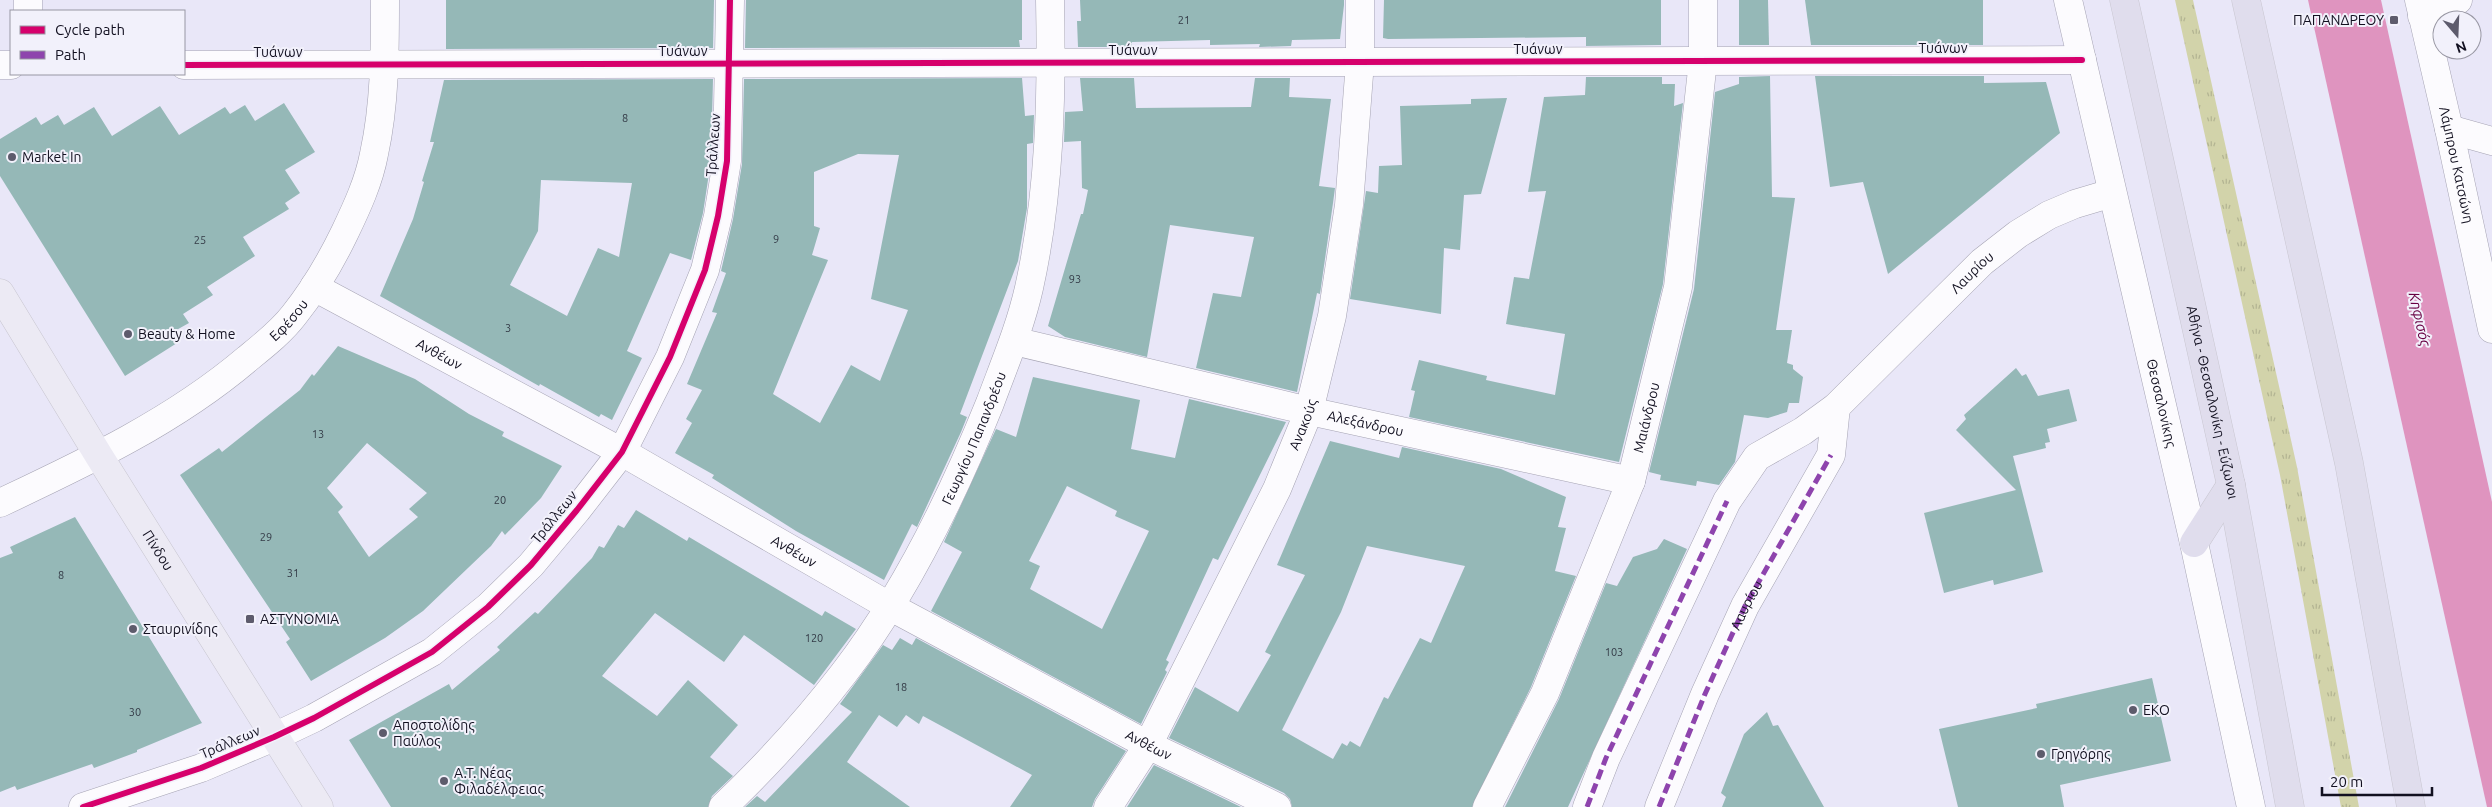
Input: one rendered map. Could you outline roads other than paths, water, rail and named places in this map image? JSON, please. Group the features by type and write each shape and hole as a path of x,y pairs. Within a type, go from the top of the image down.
{"highway":[{"name":"Αθήνα - Θεσσαλονίκη - Εύζωνοι","path":"2124,0 2231,485 2290,807"},
{"path":"2246,0 2349,463 2411,807"},
{"path":"2194,543 2231,485"}],"main road":[{"name":"Πίνδου","path":"0,293 99,456 319,807"}],"street":[{"name":"Εφέσου","path":"0,503 99,456 216,386 293,317 314,287 336,249 365,184 374,156 381,115 384,65 384,0"},
{"name":"Τράλλεων","path":"89,806 201,768 274,737 314,718 432,652 474,618 531,565 622,452 670,357 705,270 718,216 727,161 730,0"},
{"name":"Γεωργίου Παπανδρέου","path":"723,807 790,737 845,673 890,606 929,535 971,450 1014,341 1029,288 1047,179 1051,63 1050,0"},
{"name":"Ανακούς","path":"1108,807 1148,745 1277,489 1309,411 1332,316 1350,205 1360,62 1360,0"},
{"name":"Μαιάνδρου","path":"1488,807 1545,693 1631,481 1678,287 1703,61 1703,0"},
{"name":"Θεσσαλονίκης","path":"2068,0 2194,543 2251,807"},
{"path":"2420,8 2458,0"},
{"name":"Λάμπρου Κατσώνη","path":"2420,8 2488,290 2492,329"},
{"name":"Τυάνων","path":"185,65 2082,60"},
{"path":"2449,128 2492,140"},
{"name":"Λαυρίου","path":"1587,807 1618,732 1727,501 1757,457 1803,431 1836,407 1989,256 2018,234 2050,215 2075,204 2112,193"},
{"name":"Ανθέων","path":"314,287 622,452 890,606 1148,745 1277,807"},
{"name":"Αλεξάνδρου","path":"1014,341 1309,411 1631,481"},
{"name":"Λαυρίου","path":"1660,807 1705,694 1745,606 1831,455 1836,407"}],"water":[{"name":"Κηφισός","path":"2308,0 2381,0 2492,502 2492,807 2487,807"}],"place":[{"name":"ΠΑΠΑΝΔΡΕΟΥ","path":"2394,20"},
{"name":"Market In","path":"12,157"},
{"name":"Beauty & Home","path":"128,334"},
{"name":"ΑΣΤΥΝΟΜΙΑ","path":"250,619"},
{"name":"Σταυρινίδης","path":"133,629"},
{"name":"EKO","path":"2133,710"},
{"name":"Αποστολίδης Παύλος","path":"383,733"},
{"name":"Γρηγόρης","path":"2041,754"},
{"name":"Α.Τ. Νέας Φιλαδέλφειας","path":"444,781"}]}
